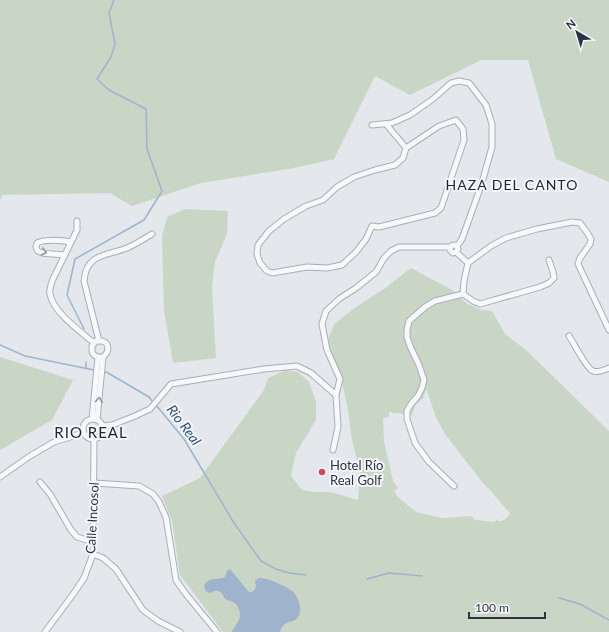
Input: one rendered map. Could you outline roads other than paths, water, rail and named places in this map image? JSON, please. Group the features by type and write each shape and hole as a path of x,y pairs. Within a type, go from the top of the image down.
{"street":[{"path":"372,125 392,123 410,115 433,99 451,83 459,81 470,83 486,105 492,124 492,147 481,186 456,252"},
{"path":"456,120 463,129 464,140 442,208 434,213 418,218 379,227 372,226 366,239 356,252 342,265 327,268 307,267 272,273 268,271 260,262 257,254 258,245 269,231 284,219 306,206 323,200 337,187 354,177 395,165 403,158 406,148 439,126 456,120"},
{"path":"386,124 406,148"},
{"path":"77,221 77,230 50,287 50,293 52,302 58,311 96,342 104,342 108,347 108,352 101,357 97,366 98,380 94,420"},
{"path":"463,294 468,263 491,246 506,238 537,229 572,222 580,224 591,239 590,244 580,258 578,264 609,330"},
{"path":"96,342 84,281 88,266 96,258 130,247 152,234"},
{"path":"64,256 59,254 40,253 36,247 37,243 41,241 71,242"},
{"path":"333,450 338,427 336,394 340,379 327,350 322,324 326,311 339,299 376,272 384,258 391,251 399,247 457,246"},
{"path":"450,247 451,252 456,252 468,263"},
{"path":"454,486 429,462 415,443 407,420 407,411 418,396 424,380 407,337 409,321 425,307 435,301 463,294 480,304 540,287 549,283 554,278 549,260"},
{"path":"569,336 591,370 596,372 609,368"},
{"path":"96,342 92,346 92,352 95,356 101,357"},
{"path":"98,380 103,365 101,357"},
{"path":"102,426 112,425 150,409 171,384 264,369 297,366 311,374 336,394"},
{"path":"94,420 100,422 102,426 103,432 100,437 94,439 86,437 82,430 85,423 94,420"},
{"path":"0,476 54,442 83,433"},
{"name":"Calle Incosol","path":"45,632 84,578 93,554 94,439"},
{"path":"40,482 50,494 71,530 77,537 93,542"},
{"path":"94,483 138,486 152,494 159,502 166,517 176,580 217,632"},
{"path":"93,554 103,558 116,569 143,610 158,621 180,632"}],"water":[{"path":"230,569 249,592 252,592 255,589 255,581 259,578 272,581 292,591 296,595 300,608 297,619 284,625 280,632 232,632 240,617 237,606 233,602 228,601 220,592 216,591 209,593 206,591 204,586 205,583 210,580 225,577 227,571"}],"waterway":[{"path":"84,329 67,295 75,259 144,220 162,191 147,149 146,109 109,90 97,79 111,57 115,44 109,13 114,0"},
{"name":"Rio Real","path":"0,345 25,356 94,370"},
{"name":"Rio Real","path":"86,362 86,368"},
{"name":"Rio Real","path":"102,371 149,397 153,402"},
{"name":"Rio Real","path":"156,405 184,439 234,523 261,561 276,569 289,573 306,575"},
{"name":"Rio Real","path":"367,579 389,573 422,576"},
{"name":"Rio Real","path":"559,598 580,604 609,620"}],"place":[{"name":"Hotel Río Real Golf","path":"322,472"}],"district":[{"name":"HAZA DEL CANTO","path":"512,185"},
{"name":"RIO REAL","path":"91,433"}]}
